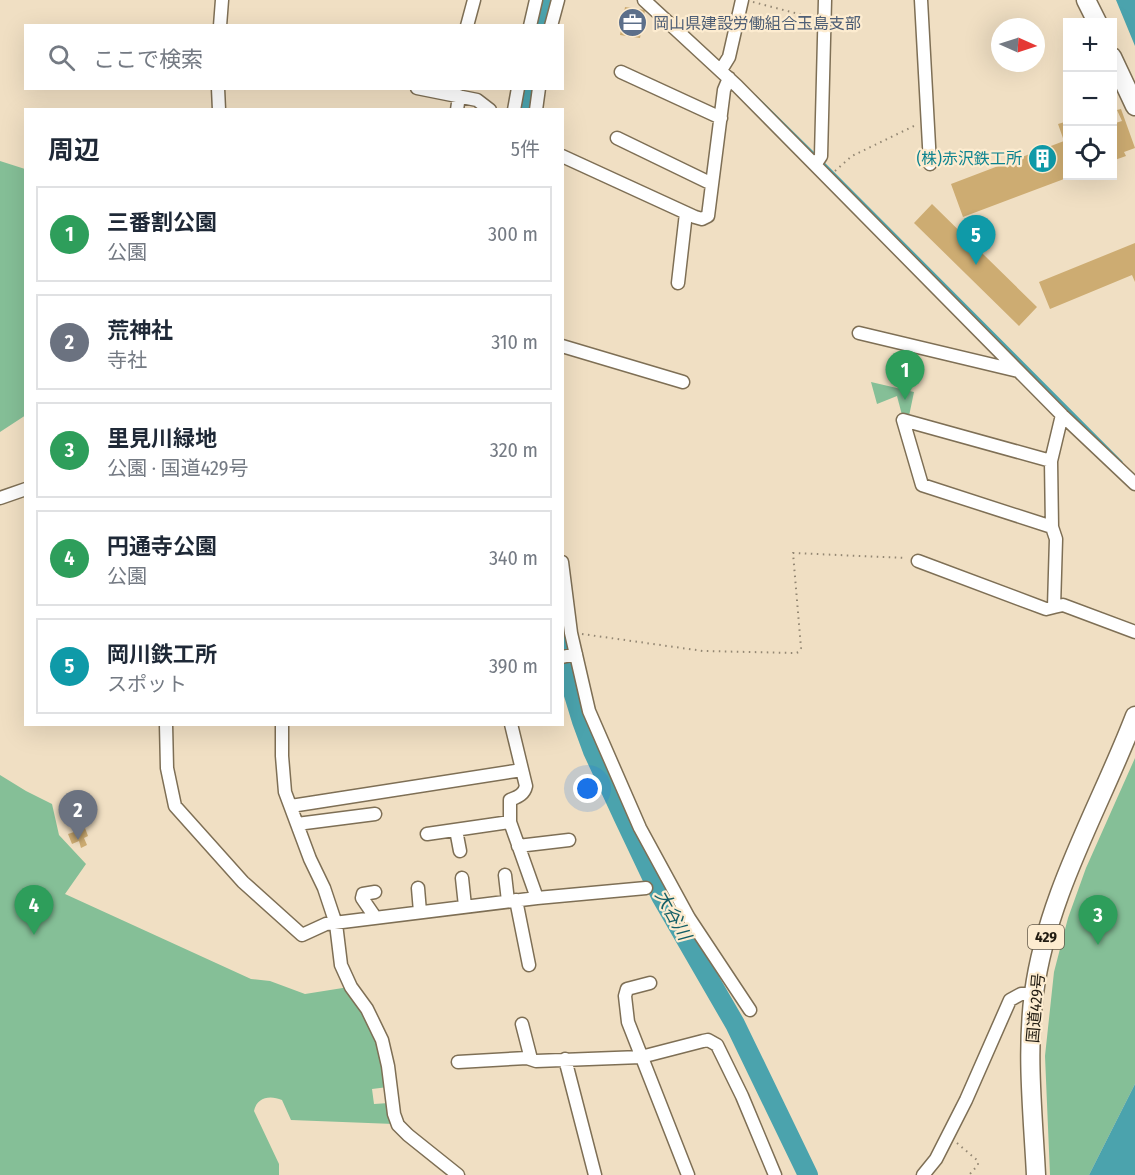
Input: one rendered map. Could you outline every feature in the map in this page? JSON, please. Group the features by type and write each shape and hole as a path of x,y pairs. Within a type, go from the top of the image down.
{"highway":[{"path":"1086,0 1095,18"},
{"path":"1117,66 1135,106"},
{"name":"国道429号","path":"1036,1175 1031,1053 1034,994 1041,954 1067,876 1135,716"}],"street":[{"path":"220,24 222,0"},
{"path":"468,24 474,0"},
{"path":"530,24 536,0"},
{"path":"552,24 558,0"},
{"path":"644,0 725,69 818,161 1062,415 1135,484"},
{"path":"564,157 686,213 702,219 708,216 725,69 744,0"},
{"path":"818,161 825,0"},
{"path":"921,0 930,164"},
{"path":"621,72 721,118"},
{"path":"218,90 219,108"},
{"path":"432,90 454,93 477,100 487,108"},
{"path":"514,108 518,90"},
{"path":"536,108 539,90"},
{"path":"454,93 456,108"},
{"path":"617,138 712,184"},
{"path":"678,283 686,213"},
{"path":"859,333 1019,371"},
{"path":"564,347 683,382"},
{"path":"1054,607 1056,539 1052,527 1051,461 1062,415"},
{"path":"1051,461 903,420 922,485 1052,527"},
{"path":"0,498 24,490"},
{"path":"918,561 1046,609 1063,605 1135,632"},
{"path":"564,578 571,633 589,711 640,828 689,918 750,1010"},
{"path":"564,657 576,654"},
{"path":"166,726 166,768 175,806 243,882 302,935 318,927 375,917 646,888"},
{"path":"282,726 285,792 336,924 341,965 351,987 368,1009 382,1040 394,1114 398,1125 458,1175"},
{"path":"511,726 525,791 510,800 510,822 537,898"},
{"path":"291,806 522,770"},
{"path":"297,824 375,813"},
{"path":"427,834 510,822"},
{"path":"456,830 460,851"},
{"path":"518,846 569,840"},
{"path":"505,875 529,965"},
{"path":"462,878 465,906"},
{"path":"418,888 420,912"},
{"path":"375,892 363,894 363,898 375,917"},
{"path":"650,982 627,989 628,1022 688,1175"},
{"path":"923,1175 936,1159 966,1100 1006,1007 1016,996 1034,994"},
{"path":"522,1024 531,1059"},
{"path":"458,1062 641,1057 708,1040 717,1045 742,1096 775,1175"},
{"path":"565,1059 595,1175"}],"path":[{"path":"744,0 825,21"},
{"path":"835,171 852,156 926,120"},
{"path":"571,633 703,651 796,653 800,652 801,648 793,553 901,557 918,561"},
{"path":"953,1145 956,1143 978,1161 978,1165 969,1175"}],"green space":[{"path":"0,161 24,169 24,416 0,432"},
{"path":"871,382 914,392 909,416 902,415 897,396 877,404"},
{"path":"1135,758 1135,1084 1089,1175 1050,1175 1045,1056 1054,972 1068,918 1086,868"},
{"path":"0,775 52,804 59,835 86,864 65,894 251,979 270,981 305,994 349,987 375,1030 388,1087 372,1089 374,1104 389,1103 394,1124 291,1120 282,1100 265,1098 258,1103 254,1111 279,1164 279,1175 0,1175"}],"water":[{"path":"1116,0 1135,0 1135,46"},
{"path":"1135,1084 1135,1175 1089,1175"}],"building":[{"name":"岡山県建設労働組合玉島支部","path":"625,7 645,10 640,38 620,35"},
{"path":"1121,109 1135,148 1124,152 1126,156 1117,159 1117,122 1122,121 1117,110"},
{"name":"(株)赤沢鉄工所","path":"1063,122 1063,138 1058,124"},
{"name":"(株)赤沢鉄工所","path":"1063,141 1063,179 963,217 951,184"},
{"path":"932,204 1037,307 1019,326 914,223"},
{"path":"1135,243 1135,282 1132,275 1050,309 1039,282"},
{"path":"78,827 81,830 85,828 88,836 84,838 87,845 81,848 79,841 72,844 68,834 74,832 73,829"}],"waterway":[{"name":"大谷川","path":"541,24 547,0"},
{"name":"大谷川","path":"524,108 528,90"},
{"path":"755,96 816,156"},
{"path":"821,161 1121,462"},
{"name":"大谷川","path":"564,658 593,751 624,818 661,896 735,1024 808,1175"}],"place":[{"name":"岡山県建設労働組合玉島支部","path":"632,23"},
{"name":"(株)赤沢鉄工所","path":"1043,158"},
{"name":"岡川鉄工所","path":"976,265"},
{"name":"三番割公園","path":"905,400"},
{"name":"荒神社","path":"78,840"},
{"name":"円通寺公園","path":"34,935"},
{"name":"里見川緑地","path":"1098,945"}]}
